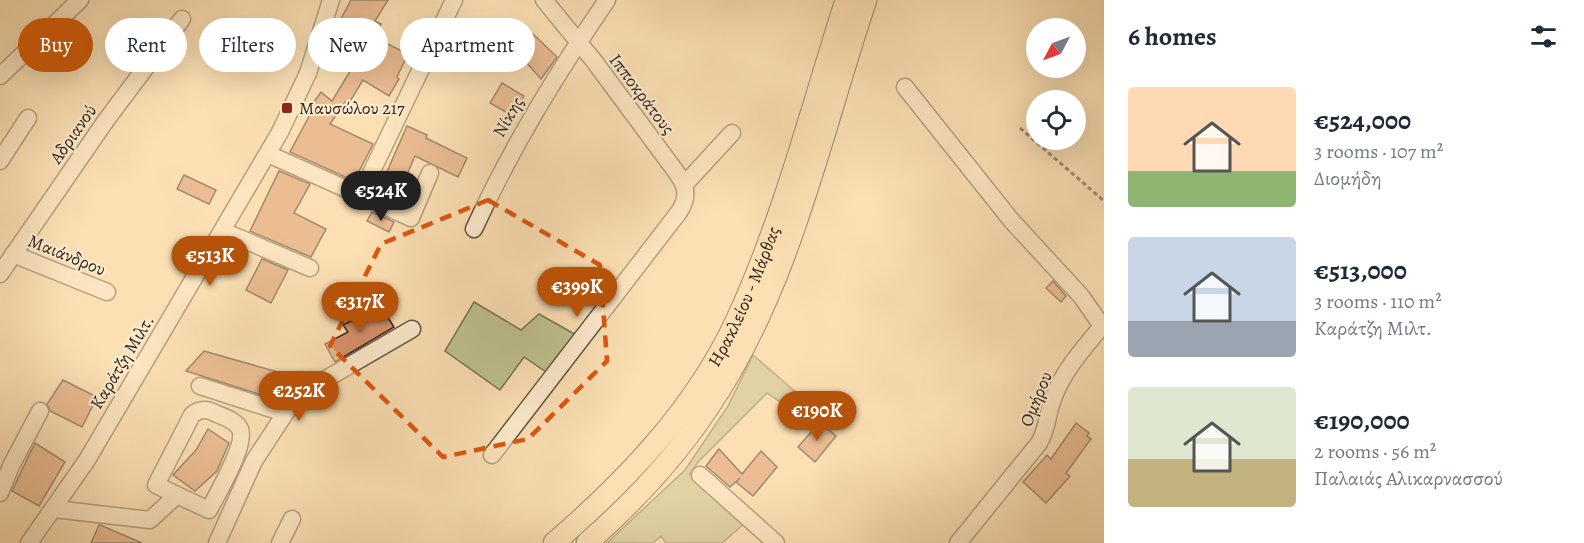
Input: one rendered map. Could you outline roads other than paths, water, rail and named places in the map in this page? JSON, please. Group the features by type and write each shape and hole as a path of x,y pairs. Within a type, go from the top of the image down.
{"main road":[{"name":"Ηρακλείου - Μάρθας","path":"554,543 607,498 650,452 701,381 737,320 787,189 846,0"},
{"name":"Ηρακλείου - Μάρθας","path":"587,543 622,513 679,448 734,365 758,317 799,215 866,0"}],"street":[{"path":"0,76 80,0"},
{"name":"Καράτζη Μιλτ.","path":"29,543 87,460 268,153 308,73 331,0"},
{"path":"360,196 454,0"},
{"name":"Ιπποκράτους","path":"544,0 685,184"},
{"name":"Νίκης","path":"474,229 510,153 607,0"},
{"name":"Αδριανού","path":"0,274 142,72"},
{"path":"905,87 999,205 1081,296 1103,325"},
{"path":"0,161 28,118"},
{"path":"492,455 680,212 686,198 685,184 732,133"},
{"path":"268,153 411,218 430,174"},
{"path":"223,231 310,268"},
{"name":"Μαιάνδρου","path":"13,254 107,292"},
{"name":"Ομήρου","path":"958,543 1034,450 1047,427 1053,399 1060,383 1103,325"},
{"path":"217,543 254,461 284,413 297,398 412,329"},
{"path":"200,386 284,413"},
{"path":"202,410 232,421 241,432 241,442 209,510 177,495 156,485 188,420 196,412 202,410"},
{"path":"0,493 11,466 40,411"},
{"path":"700,475 776,543"},
{"path":"54,509 150,520 177,495"},
{"path":"280,543 292,519"}],"place":[{"name":"Μαυσώλου 217","path":"287,108"}]}
